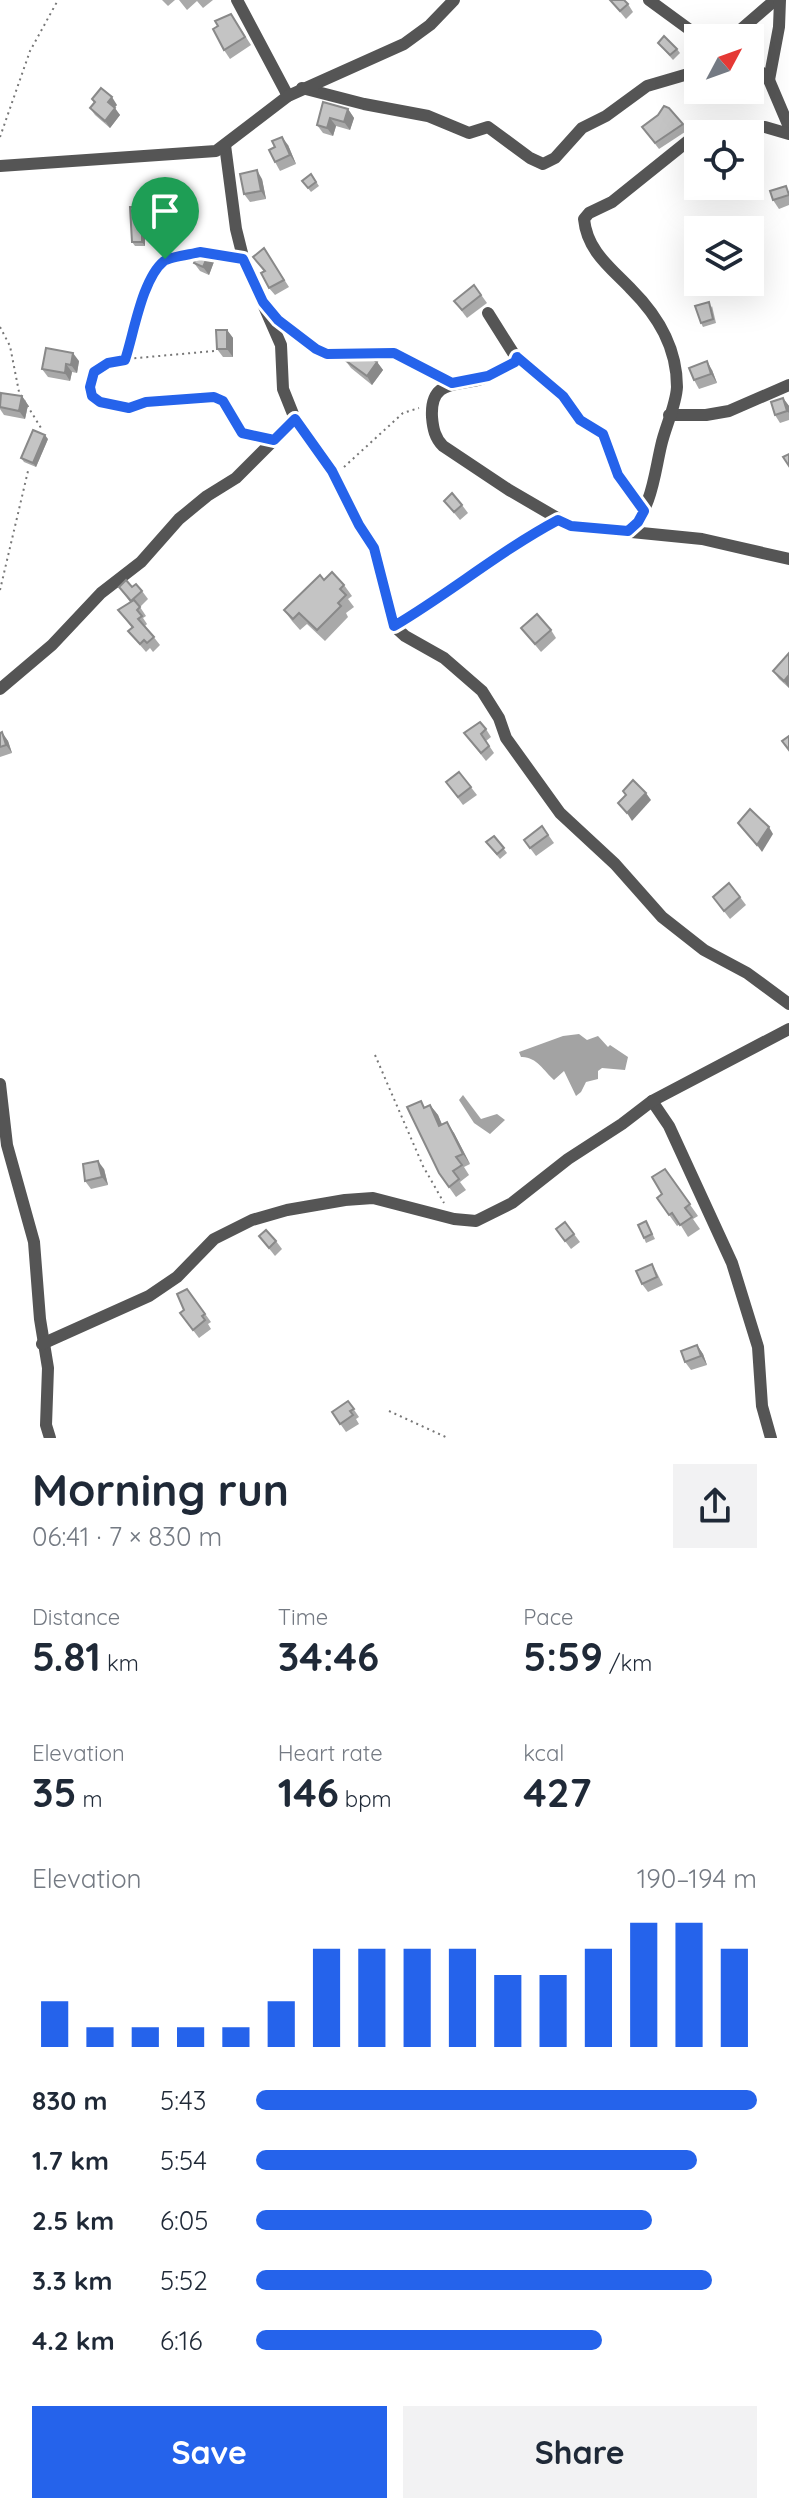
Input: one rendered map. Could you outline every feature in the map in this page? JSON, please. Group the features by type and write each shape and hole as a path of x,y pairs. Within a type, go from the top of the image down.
{"street":[{"path":"237,0 288,96"},
{"path":"0,166 216,151 302,88 404,44 430,25 454,0"},
{"path":"649,0 684,26"},
{"path":"748,24 778,0"},
{"path":"769,80 779,27 778,0"},
{"path":"302,88 428,116 469,133 488,127 543,164 555,158 582,128 606,116 647,86 684,75"},
{"path":"764,75 769,80 789,127"},
{"path":"628,531 638,522 652,491 675,399 676,370 664,330 654,314 594,250 584,219 589,213 612,202 698,133 765,127 789,134"},
{"path":"225,145 233,216 243,259 281,345 283,389 295,419 332,471 374,548 394,626 405,636 444,658 482,691 499,718 506,738 543,792 569,824 615,864 662,917 704,950 747,973 789,1004"},
{"path":"263,302 294,334 327,354 394,353 452,383"},
{"path":"488,313 517,357 515,362 488,376 452,383 438,393 432,407 434,429 443,446 571,526 702,539 789,559"},
{"path":"669,415 706,415 729,411 789,385"},
{"path":"0,689 52,645 101,593 141,562 179,519 236,478 295,419"},
{"path":"394,626 484,564 558,520"},
{"path":"42,1344 149,1296 177,1277 214,1239 287,1210 373,1198 454,1219 476,1221 512,1203 568,1159 652,1101 789,1029"},
{"path":"0,1084 7,1145 34,1242 42,1344 48,1368 46,1425 50,1438"},
{"path":"652,1101 669,1126 732,1263 758,1347 762,1406 771,1438"}],"path":[{"path":"0,137 30,51 58,0"},
{"path":"125,360 146,289 165,259 200,252 243,259"},
{"path":"0,327 6,335 19,392 41,428"},
{"path":"214,351 108,363 94,372 90,392 95,400 114,407 129,408 146,402 214,397 223,401 242,433 274,440"},
{"path":"517,357 563,396 580,420 603,434 618,475 644,511"},
{"path":"332,471 345,466 403,413 412,408 432,407"},
{"path":"0,590 28,471"},
{"path":"375,1055 423,1166 454,1219"},
{"path":"389,1411 448,1438"}],"shaded area":[{"path":"579,1034 587,1040 598,1036 608,1047 610,1045 628,1057 625,1070 602,1068 598,1071 598,1079 586,1082 576,1096 564,1071 554,1080 535,1061 521,1057 519,1052 563,1036"},
{"path":"463,1095 481,1119 497,1114 505,1120 490,1134 474,1123 459,1100"}],"building":[{"path":"610,0 624,0 628,4 620,11"},
{"path":"231,14 245,37 224,50 213,29 218,26 215,21"},
{"path":"664,36 677,49 670,55 658,43"},
{"path":"101,88 112,97 108,102 115,108 105,121 90,108 95,102 92,99"},
{"path":"323,102 348,109 344,122 330,118 327,128 317,125"},
{"path":"664,106 683,124 655,143 642,127"},
{"path":"282,137 290,155 275,162 269,150 275,147 272,141"},
{"path":"257,170 261,191 244,194 240,174"},
{"path":"311,174 316,182 308,188 302,181"},
{"path":"786,186 789,195 773,200 770,191"},
{"path":"130,207 147,207 147,220 142,221 142,242 132,242"},
{"path":"200,247 210,251 203,267 194,263"},
{"path":"264,248 284,280 269,288 261,273 265,271 253,257"},
{"path":"474,285 481,295 462,310 454,301"},
{"path":"709,302 713,319 701,323 695,306"},
{"path":"216,330 227,330 227,349 217,349"},
{"path":"46,348 73,353 71,365 66,364 65,373 42,369"},
{"path":"349,354 364,354 377,362 367,376 345,360"},
{"path":"707,361 711,374 694,380 689,368"},
{"path":"1,393 22,396 19,411 0,407"},
{"path":"783,398 787,411 775,415 771,402"},
{"path":"33,430 45,435 33,463 21,458"},
{"path":"452,493 462,505 454,512 444,501"},
{"path":"332,572 344,585 340,589 346,595 338,603 341,606 317,630 299,613 293,619 284,610 320,575 324,580"},
{"path":"126,580 142,591 131,601 119,587"},
{"path":"134,600 142,616 138,619 154,637 147,643 144,640 140,644 128,631 133,627 118,610"},
{"path":"537,614 551,630 535,644 521,628"},
{"path":"789,653 789,675 784,681 773,671"},
{"path":"480,722 486,729 481,734 489,746 481,753 464,733"},
{"path":"0,733 6,745 0,747"},
{"path":"789,736 789,750 782,741"},
{"path":"459,772 471,787 458,797 446,782"},
{"path":"633,780 646,793 627,813 618,803"},
{"path":"750,809 769,827 757,845 738,823"},
{"path":"542,826 548,835 530,848 524,840"},
{"path":"494,836 504,848 497,854 486,842"},
{"path":"729,883 740,897 724,911 713,897"},
{"path":"421,1101 424,1108 430,1105 439,1126 447,1122 463,1154 456,1157 462,1165 453,1171 459,1179 449,1187 407,1107"},
{"path":"98,1161 102,1177 85,1181 83,1164"},
{"path":"665,1169 690,1204 685,1208 692,1217 680,1225 657,1198 662,1194 652,1177"},
{"path":"646,1221 652,1234 644,1238 638,1225"},
{"path":"565,1222 574,1234 565,1241 556,1229"},
{"path":"266,1230 276,1241 269,1248 259,1236"},
{"path":"652,1264 657,1277 642,1284 636,1271"},
{"path":"187,1289 205,1314 202,1316 205,1320 193,1330 180,1313 184,1310 177,1294"},
{"path":"697,1345 701,1356 685,1362 681,1351"},
{"path":"348,1401 354,1409 350,1411 353,1415 340,1424 332,1412"}],"route":[{"path":"209,252 243,259 263,302 278,320 327,354 394,353 452,383 488,376 515,362 517,357 563,396 580,420 603,434 618,475 644,511 641,517 628,531 571,526 558,520 484,564 394,626 374,548 332,471 295,419 274,440 242,433 223,401 214,397 153,401 129,408 114,407 92,396 90,387 94,372 115,360 125,360 146,289 165,259 209,252"}]}
